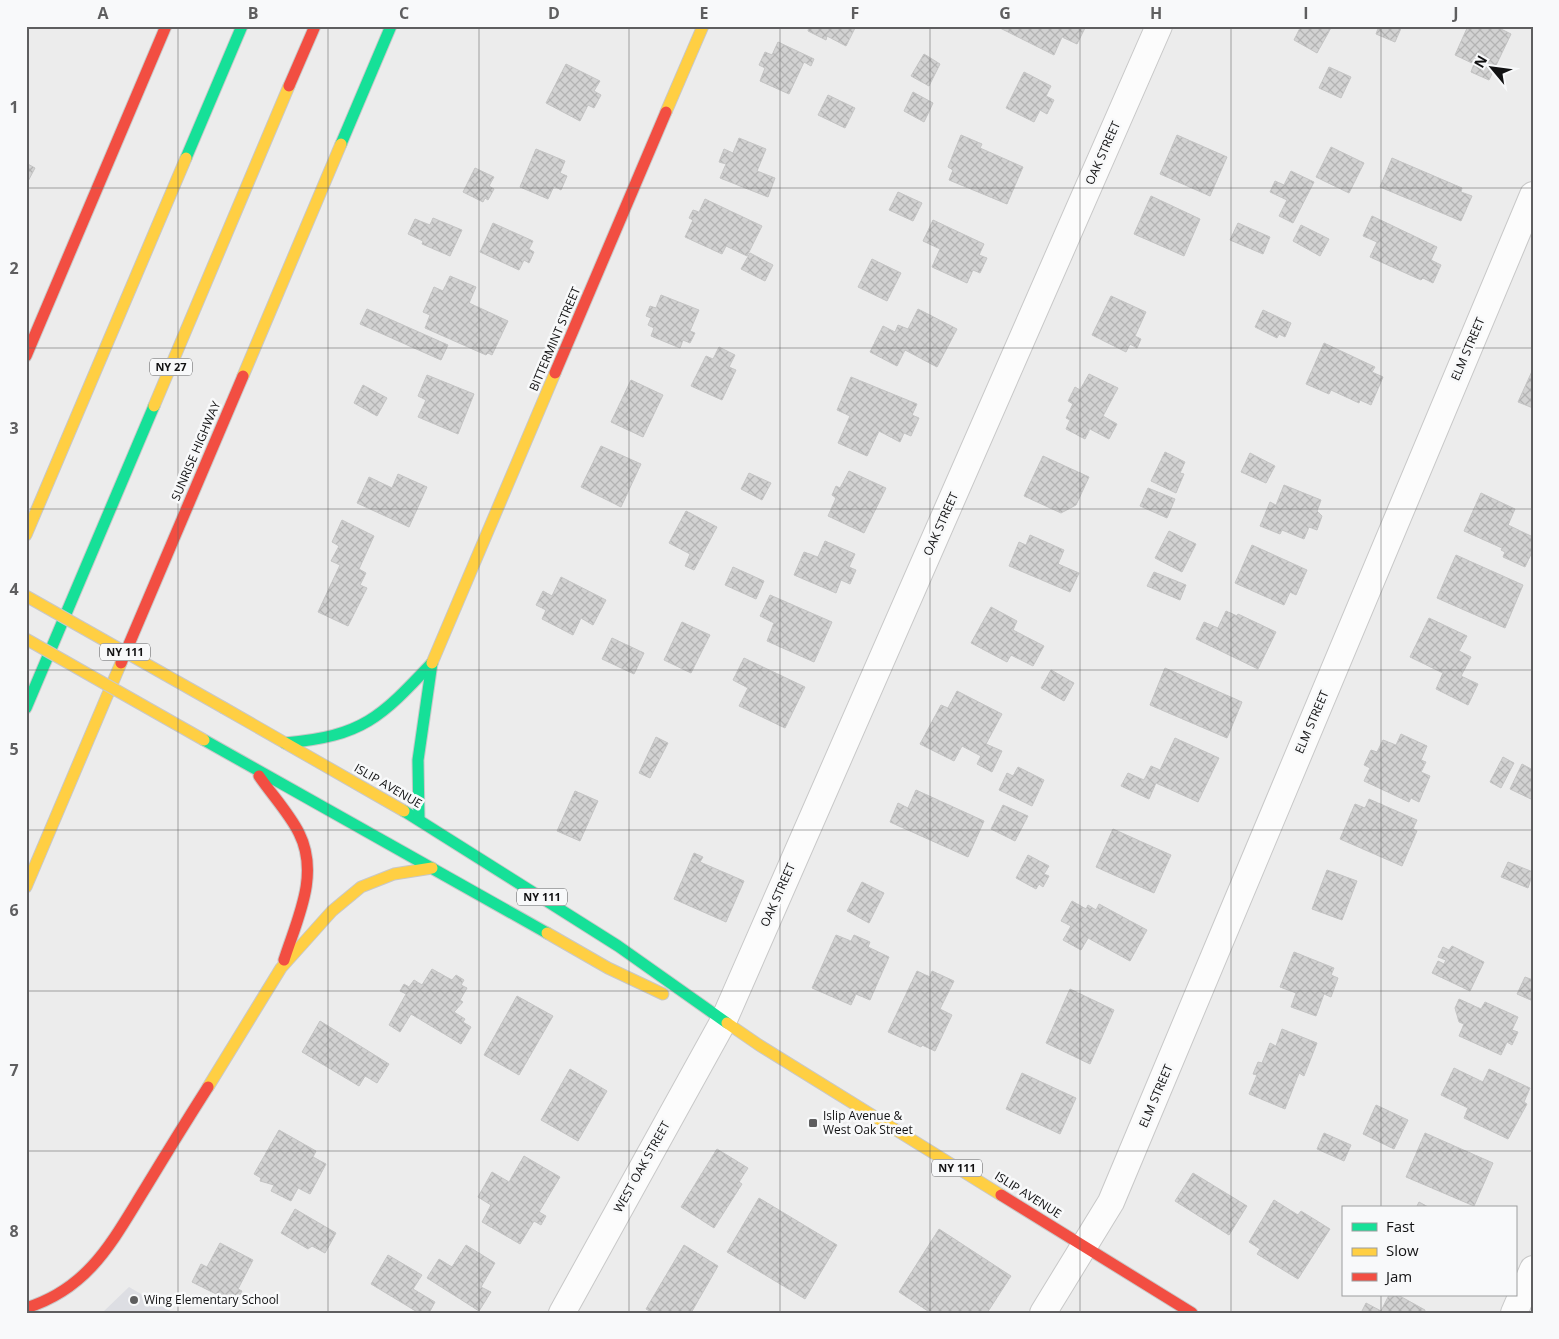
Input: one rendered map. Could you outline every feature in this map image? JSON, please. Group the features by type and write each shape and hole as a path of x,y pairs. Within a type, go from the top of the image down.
{"main road":[{"path":"26,356 166,26"},
{"path":"26,535 242,26"},
{"name":"NY 27","path":"26,708 316,26"},
{"name":"SUNRISE HIGHWAY","path":"26,887 391,26"},
{"name":"BITTERMINT STREET","path":"432,663 703,26"},
{"name":"ISLIP AVENUE","path":"26,596 419,819 618,946 723,1022 1192,1313"},
{"name":"ISLIP AVENUE","path":"26,639 608,968 723,1022"},
{"path":"286,743 319,741 340,736 370,723 395,702 432,663"},
{"path":"419,819 415,774 432,663"},
{"path":"254,769 300,834 309,861 309,878 281,968"},
{"path":"26,1308 68,1291 81,1281 105,1253 281,968 332,911 361,887 394,874 432,868"}],"street":[{"name":"OAK STREET","path":"723,1022 1159,26"},
{"name":"ELM STREET","path":"1043,1313 1111,1202 1533,195"},
{"name":"WEST OAK STREET","path":"562,1313 723,1022"},
{"path":"1514,1313 1533,1268"}],"shaded area":[{"name":"Wing Elementary School","path":"129,1287 174,1313 102,1313"}],"building":[{"path":"809,26 856,26 846,46 827,36 826,40 808,31"},
{"path":"996,26 1086,26 1077,44 1062,37 1054,55"},
{"path":"1301,26 1332,26 1317,53 1294,40"},
{"path":"1379,26 1402,26 1395,42 1376,34"},
{"path":"1468,26 1495,26 1511,34 1489,80 1471,72 1474,64 1455,55"},
{"path":"778,42 814,59 811,66 804,62 789,94 760,81 765,68 759,65 765,52 772,55"},
{"path":"924,54 940,64 929,86 911,76"},
{"path":"566,64 600,81 594,91 601,95 594,108 588,105 580,121 546,103"},
{"path":"1329,67 1351,77 1341,98 1319,88"},
{"path":"1024,72 1051,86 1046,96 1054,100 1047,114 1040,110 1034,122 1006,108"},
{"path":"913,92 933,103 924,122 904,111"},
{"path":"828,95 855,108 845,128 818,115"},
{"path":"961,135 982,144 980,148 1023,167 1007,204 949,180 953,170 948,167"},
{"path":"1177,135 1227,157 1210,196 1160,174"},
{"path":"739,138 766,149 757,171 775,178 768,197 720,178 726,164 719,162 724,149 733,153"},
{"path":"1331,147 1364,163 1349,193 1316,177"},
{"path":"536,149 565,161 560,173 567,176 561,190 554,186 548,199 520,187"},
{"path":"1392,158 1462,188 1461,192 1472,196 1461,221 1380,187"},
{"path":"26,163 35,168 26,185"},
{"path":"475,168 494,177 489,186 494,189 488,200 485,198 483,202 463,192"},
{"path":"1291,171 1314,182 1293,223 1279,216 1287,200 1270,192 1275,181 1284,185"},
{"path":"898,192 922,203 913,221 889,210"},
{"path":"1151,196 1200,219 1184,256 1134,234"},
{"path":"705,199 762,226 747,256 726,246 722,254 685,237 693,220 689,218 693,210 699,212"},
{"path":"1372,216 1437,247 1431,260 1441,265 1433,283 1423,278 1421,280 1370,257 1377,242 1363,236"},
{"path":"433,218 462,230 450,256 422,244 423,241 408,234 415,219 430,225"},
{"path":"933,220 984,244 979,255 987,258 980,273 973,270 967,283 932,267 940,249 923,241"},
{"path":"493,223 533,241 529,249 534,252 529,263 524,260 519,270 480,252"},
{"path":"1238,223 1270,237 1263,254 1230,240"},
{"path":"1301,225 1329,239 1320,256 1293,241"},
{"path":"750,253 773,265 765,281 741,269"},
{"path":"872,259 901,273 887,301 858,287"},
{"path":"450,276 476,287 469,303 508,321 492,355 488,353 486,355 425,328 430,315 423,312 434,287 443,291"},
{"path":"661,295 699,310 690,331 695,333 690,343 683,340 680,348 651,336 654,328 648,325 651,318 646,316 650,306 656,308"},
{"path":"1111,296 1146,312 1135,336 1141,339 1137,348 1130,344 1126,352 1092,335"},
{"path":"367,309 448,345 441,360 360,324"},
{"path":"918,309 957,329 937,367 905,350 897,366 870,352 883,326 895,332 898,325 908,329"},
{"path":"1263,310 1291,323 1285,337 1279,334 1277,338 1255,327"},
{"path":"1324,343 1375,367 1372,372 1383,377 1371,405 1360,400 1359,403 1331,390 1329,394 1306,384"},
{"path":"719,347 735,355 729,367 736,370 722,400 691,386 706,356 713,359"},
{"path":"1533,369 1533,408 1518,402"},
{"path":"1089,374 1118,388 1103,416 1117,424 1109,439 1090,429 1085,439 1066,429 1070,420 1066,418 1073,404 1068,401 1075,387 1080,390"},
{"path":"427,375 474,394 458,434 418,417 426,400 418,396"},
{"path":"851,377 917,404 912,415 919,418 911,436 904,433 900,442 879,431 867,456 838,443 850,416 837,410"},
{"path":"631,380 663,395 643,437 611,422"},
{"path":"363,385 387,398 377,416 354,403"},
{"path":"601,446 641,464 621,507 581,487"},
{"path":"1165,452 1185,462 1180,473 1184,474 1176,493 1151,481"},
{"path":"1250,453 1275,466 1266,483 1241,472"},
{"path":"1043,456 1089,477 1076,505 1061,513 1024,496"},
{"path":"849,471 886,488 864,533 828,516 836,498 832,495 836,486 840,488"},
{"path":"749,473 771,483 762,500 741,489"},
{"path":"398,474 427,487 409,527 357,503 369,477 392,488"},
{"path":"1284,485 1321,500 1317,511 1322,516 1317,530 1309,527 1304,539 1282,530 1280,534 1260,526 1270,502 1276,505"},
{"path":"1148,488 1175,499 1167,518 1140,506"},
{"path":"1481,493 1515,509 1508,525 1533,537 1533,550 1525,567 1503,557 1505,552 1501,550 1502,548 1464,531"},
{"path":"686,511 717,527 694,570 685,566 690,554 669,543"},
{"path":"342,520 374,536 359,569 366,573 360,585 367,588 348,626 318,612 340,565 331,561 339,546 332,542"},
{"path":"1169,531 1196,544 1182,572 1155,558"},
{"path":"1030,535 1064,550 1058,564 1079,573 1070,592 1009,566 1019,542 1026,545"},
{"path":"825,541 855,554 849,567 856,570 850,584 841,580 836,593 794,575 804,552 818,557"},
{"path":"1252,545 1307,570 1296,595 1290,592 1284,605 1235,583"},
{"path":"1456,555 1523,585 1505,628 1437,598"},
{"path":"733,567 764,581 756,599 725,585"},
{"path":"1154,572 1186,585 1180,600 1147,586"},
{"path":"561,577 606,600 593,625 581,618 573,635 542,619 546,610 536,605 543,591 552,596"},
{"path":"770,595 832,622 814,662 767,641 774,623 760,616"},
{"path":"991,607 1017,621 1013,630 1044,646 1033,666 1011,655 1007,662 971,643"},
{"path":"1226,611 1237,616 1238,614 1276,632 1258,669 1196,639 1204,622 1218,628"},
{"path":"1429,618 1467,636 1459,651 1471,657 1461,676 1478,684 1468,705 1436,689 1443,673 1410,657"},
{"path":"682,622 710,635 691,673 664,660"},
{"path":"612,638 644,653 634,674 602,659"},
{"path":"744,658 805,687 785,728 739,706 748,688 733,680"},
{"path":"1165,668 1242,702 1227,738 1150,705"},
{"path":"1051,670 1074,683 1064,701 1041,688"},
{"path":"957,691 1002,714 986,744 1002,751 992,772 977,764 981,756 962,746 954,761 920,744 941,705 948,708"},
{"path":"1401,734 1427,746 1421,760 1426,762 1421,772 1430,776 1419,802 1411,798 1409,802 1364,781 1370,768 1364,765 1371,750 1377,752 1383,740 1396,745"},
{"path":"656,737 668,743 650,778 639,773"},
{"path":"1175,738 1219,758 1198,802 1156,783 1149,799 1121,786 1128,773 1144,780 1151,766 1160,770"},
{"path":"1503,757 1514,763 1501,788 1490,782"},
{"path":"1522,764 1533,770 1533,800 1510,789"},
{"path":"1018,767 1044,780 1032,806 999,790 1007,773 1013,776"},
{"path":"916,790 984,821 968,857 890,822 898,803 908,808"},
{"path":"575,791 598,801 580,841 557,831"},
{"path":"1369,799 1417,820 1413,829 1417,831 1402,866 1340,839 1355,804 1365,808"},
{"path":"1003,805 1028,816 1015,841 991,829"},
{"path":"1113,829 1171,855 1154,893 1096,867"},
{"path":"694,853 703,857 700,862 744,881 726,922 674,899"},
{"path":"1028,855 1049,866 1044,874 1049,876 1043,887 1039,884 1036,889 1016,878"},
{"path":"1508,862 1533,872 1528,888 1501,877"},
{"path":"1327,870 1357,881 1342,920 1312,909"},
{"path":"862,882 884,893 869,923 847,911"},
{"path":"1072,901 1086,909 1088,905 1096,910 1099,904 1147,930 1130,961 1088,938 1081,950 1063,940 1071,926 1061,921"},
{"path":"836,935 851,941 854,935 870,942 868,947 889,957 870,1000 856,994 851,1005 812,988"},
{"path":"1452,946 1484,962 1470,991 1432,973 1438,961 1444,964 1446,960 1438,957 1443,947 1449,950"},
{"path":"1294,952 1334,968 1331,975 1338,978 1331,997 1324,994 1316,1016 1291,1007 1296,993 1280,987"},
{"path":"432,969 452,980 456,975 464,980 461,985 467,988 460,1000 463,1002 454,1012 465,1019 463,1022 471,1027 461,1044 411,1014 400,1032 389,1025 406,994 400,991 404,984 409,987 414,980 422,985"},
{"path":"917,971 930,977 932,971 954,981 940,1009 952,1015 935,1051 922,1045 921,1047 888,1032"},
{"path":"1525,977 1533,980 1533,1001 1517,994"},
{"path":"1070,989 1114,1010 1090,1064 1046,1043"},
{"path":"517,996 553,1016 519,1075 484,1055"},
{"path":"1459,999 1481,1009 1485,1002 1518,1017 1512,1030 1518,1032 1512,1045 1507,1042 1501,1055 1459,1036 1464,1024 1459,1022 1455,1008"},
{"path":"320,1021 389,1064 377,1083 365,1076 359,1086 302,1052"},
{"path":"1282,1029 1317,1043 1304,1076 1299,1073 1285,1109 1249,1094 1257,1075 1253,1074 1258,1062 1262,1063 1270,1043 1276,1046"},
{"path":"1454,1068 1483,1082 1489,1069 1530,1088 1524,1102 1527,1104 1508,1139 1464,1118 1468,1108 1441,1095"},
{"path":"570,1069 607,1091 578,1141 541,1120"},
{"path":"1022,1073 1076,1098 1060,1134 1006,1109"},
{"path":"1376,1105 1408,1120 1394,1149 1363,1134"},
{"path":"279,1130 316,1151 313,1157 326,1164 310,1194 298,1188 291,1201 271,1191 274,1185 260,1181 261,1178 254,1174"},
{"path":"1324,1133 1351,1145 1344,1161 1317,1149"},
{"path":"1425,1133 1493,1163 1474,1206 1406,1177"},
{"path":"717,1149 748,1168 739,1182 742,1184 714,1228 681,1207"},
{"path":"524,1156 560,1177 539,1212 546,1216 541,1225 534,1221 520,1244 482,1222 491,1205 478,1197 492,1172 509,1182"},
{"path":"1193,1173 1247,1206 1229,1235 1175,1201"},
{"path":"759,1198 837,1245 805,1299 727,1252"},
{"path":"1274,1200 1298,1215 1301,1211 1330,1229 1298,1279 1257,1254 1260,1249 1249,1242"},
{"path":"1419,1202 1426,1206 1417,1206"},
{"path":"295,1209 336,1233 325,1253 312,1246 308,1249 281,1233"},
{"path":"939,1229 1011,1276 987,1313 931,1313 899,1292"},
{"path":"220,1243 253,1260 238,1289 242,1291 238,1298 234,1297 232,1302 192,1282 201,1264 207,1267"},
{"path":"466,1245 495,1263 481,1287 491,1292 479,1311 427,1278 439,1259 452,1267"},
{"path":"684,1245 718,1266 691,1313 653,1313 646,1309"},
{"path":"388,1255 422,1275 413,1289 435,1302 429,1313 419,1313 371,1284"},
{"path":"1388,1296 1400,1296 1425,1310 1424,1313 1361,1313 1366,1303 1381,1311"}],"traffic: fast":[{"path":"186,158 242,26"},
{"path":"341,144 391,26"},
{"path":"26,708 154,406"},
{"path":"285,743 334,735 368,721 398,698 432,663"},
{"path":"419,819 418,760 432,663"},
{"path":"204,740 547,933"},
{"path":"404,811 618,946 727,1023"}],"traffic: slow":[{"path":"666,112 703,26"},
{"path":"154,406 289,86"},
{"path":"243,376 341,144"},
{"path":"26,535 186,158"},
{"path":"432,663 555,373"},
{"path":"26,596 224,708"},
{"path":"26,639 204,740"},
{"path":"26,887 121,663"},
{"path":"224,708 404,811"},
{"path":"208,1087 281,968 332,911 361,887 394,874 432,868"},
{"path":"547,933 608,968 663,994"},
{"path":"727,1023 759,1045 1001,1195"}],"traffic: jam":[{"path":"26,356 166,26"},
{"path":"289,86 315,26"},
{"path":"555,373 666,112"},
{"path":"121,663 243,376"},
{"path":"259,776 295,826 305,849 307,881 304,897 284,960"},
{"path":"26,1308 48,1299 67,1288 98,1260 208,1087"},
{"path":"1001,1195 1192,1313"}],"place":[{"name":"Islip Avenue & West Oak Street","path":"813,1123"},
{"name":"Wing Elementary School","path":"134,1300"}]}
